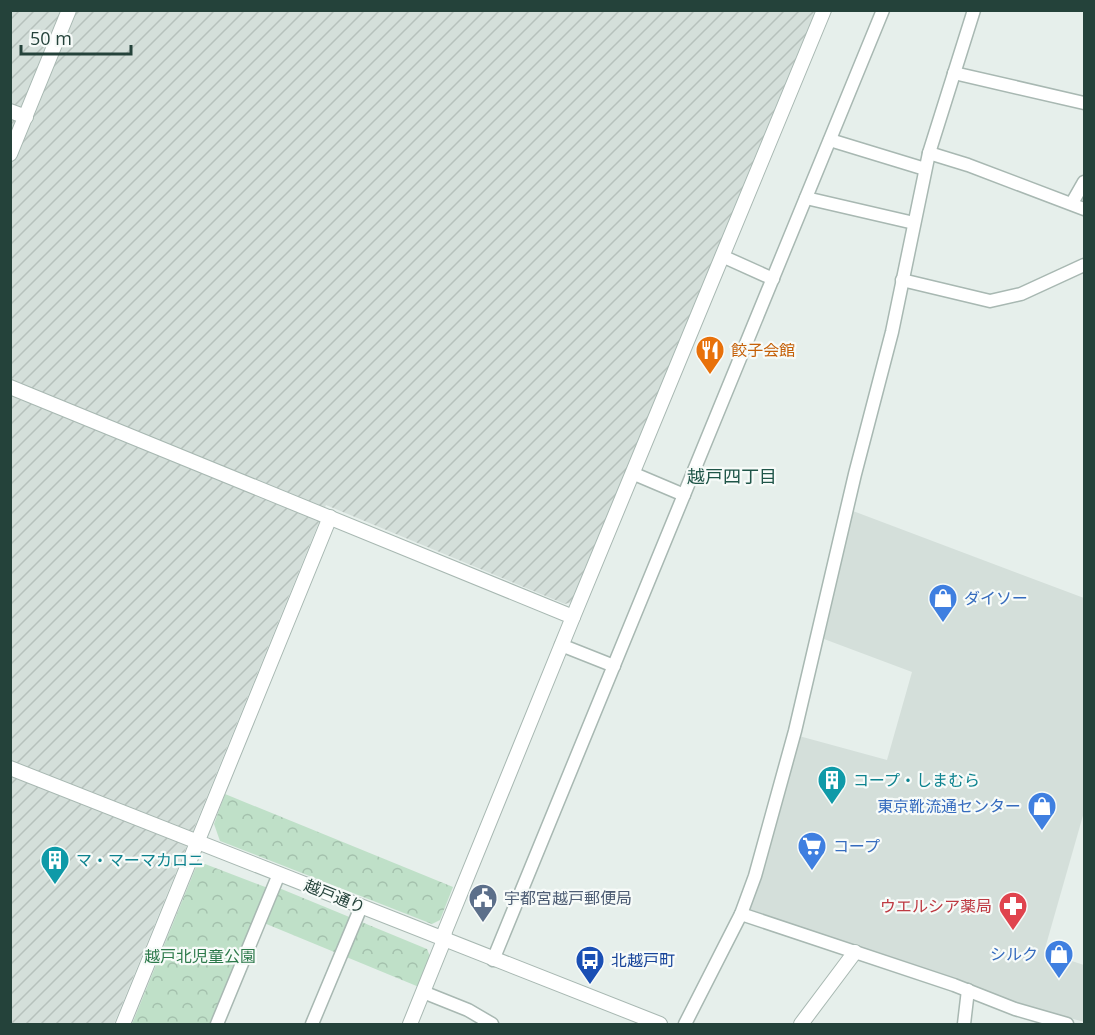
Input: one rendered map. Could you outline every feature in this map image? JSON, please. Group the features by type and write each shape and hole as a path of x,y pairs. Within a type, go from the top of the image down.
{"street":[{"path":"10,154 69,10"},
{"path":"410,1024 444,940 445,931 561,645 824,10"},
{"path":"494,960 883,10"},
{"path":"685,1024 741,914 755,876 795,731 855,474 892,332 929,153 974,10"},
{"path":"954,73 1084,103"},
{"path":"10,111 26,117"},
{"path":"830,140 925,169"},
{"path":"929,153 968,165 1084,209"},
{"path":"1072,203 1084,182"},
{"path":"806,198 914,223"},
{"path":"722,256 773,279"},
{"path":"902,280 990,301 1021,294 1084,265"},
{"path":"10,387 573,617"},
{"path":"632,473 684,495"},
{"path":"123,1024 330,517"},
{"path":"561,645 614,666"},
{"name":"越戸通り","path":"10,768 660,1024"},
{"path":"217,1024 279,874"},
{"path":"312,1024 361,907"},
{"path":"741,914 968,990 1015,1009 1067,1024"},
{"path":"801,1024 855,952"},
{"path":"964,1024 968,990"},
{"path":"423,992 468,1010 492,1024"}],"shaded area":[{"path":"10,11 817,11 572,602 565,604 326,505 114,1024 11,1024"},
{"path":"853,511 1084,598 1084,812 1044,952 1084,965 1084,1022 1007,1000 749,909 799,736 887,760 912,672 824,639"}],"green space":[{"path":"225,794 453,887 440,920 432,924 220,841 214,824"},
{"name":"越戸北児童公園","path":"205,864 268,888 213,1024 132,1024 196,867"},
{"path":"279,888 427,949 431,959 419,987 264,923"}],"place":[{"name":"餃子会館","path":"710,376"},
{"name":"ダイソー","path":"943,624"},
{"name":"コープ・しまむら","path":"832,806"},
{"name":"東京靴流通センター","path":"1042,832"},
{"name":"コープ","path":"812,872"},
{"name":"マ・マーマカロニ","path":"55,886"},
{"name":"宇都宮越戸郵便局","path":"483,924"},
{"name":"ウエルシア薬局","path":"1013,932"},
{"name":"シルク","path":"1059,980"},
{"name":"北越戸町","path":"590,986"}],"district":[{"name":"越戸四丁目","path":"732,476"}]}
